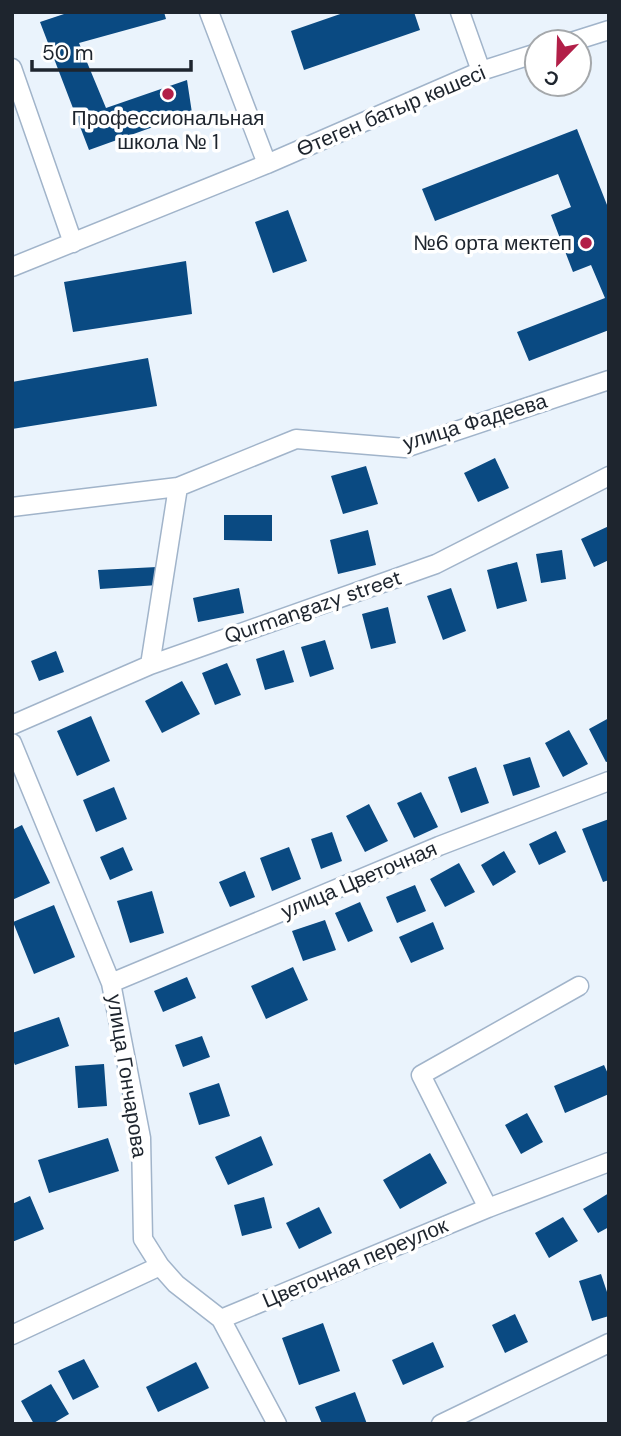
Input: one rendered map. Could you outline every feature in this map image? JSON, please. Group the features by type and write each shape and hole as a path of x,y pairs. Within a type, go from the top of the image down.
{"street":[{"path":"209,12 267,164"},
{"path":"460,12 481,71"},
{"name":"Өтеген батыр көшесі","path":"12,267 267,164 481,71 523,58"},
{"path":"12,68 73,243"},
{"name":"улица Фадеева","path":"12,507 178,487 296,439 405,448 609,380"},
{"name":"Qurmangazy street","path":"12,725 150,665 436,564 609,476"},
{"path":"150,665 178,487"},
{"name":"улица Гончарова","path":"12,743 111,983 141,1138 143,1239 160,1266 176,1284 221,1319 277,1424"},
{"name":"улица Цветочная","path":"111,983 439,846 609,781"},
{"path":"488,1208 421,1075 579,986"},
{"name":"Цветочная переулок","path":"221,1319 488,1208 609,1162"},
{"path":"12,1335 160,1266"},
{"path":"441,1424 609,1343"}],"building":[{"name":"Профессиональная школа № 1","path":"70,12 164,12 166,19 79,43 106,108 187,80 192,113 89,150 40,22"},
{"path":"346,12 414,12 420,30 304,70 291,31"},
{"name":"№6 орта мектеп","path":"577,129 609,210 609,330 529,361 517,332 605,298 591,265 573,272 551,215 571,207 558,174 435,221 422,189"},
{"path":"288,210 307,261 273,273 255,222"},
{"path":"186,261 192,314 73,332 64,282"},
{"path":"148,358 157,406 12,429 12,382"},
{"path":"495,458 509,488 478,502 464,473"},
{"path":"366,466 378,504 343,514 331,476"},
{"path":"224,515 272,515 272,541 224,540"},
{"path":"609,526 609,560 594,567 581,539"},
{"path":"368,530 376,565 338,574 330,540"},
{"path":"562,550 566,579 541,583 536,554"},
{"path":"517,562 527,601 497,609 487,570"},
{"path":"157,567 158,585 100,589 98,570"},
{"path":"239,588 244,613 198,622 193,598"},
{"path":"451,588 466,631 443,640 427,596"},
{"path":"388,607 396,643 371,649 362,614"},
{"path":"325,640 334,669 310,677 301,647"},
{"path":"284,650 294,682 265,690 256,659"},
{"path":"56,651 64,672 39,681 31,661"},
{"path":"227,663 241,695 215,705 202,673"},
{"path":"182,681 200,714 162,733 145,701"},
{"path":"91,716 110,761 77,776 57,731"},
{"path":"609,718 609,761 606,762 589,729"},
{"path":"569,730 588,764 563,777 545,743"},
{"path":"530,757 540,787 513,796 503,765"},
{"path":"476,767 489,803 461,813 448,777"},
{"path":"114,787 127,819 96,832 83,800"},
{"path":"421,792 438,827 414,838 397,803"},
{"path":"369,804 388,841 365,852 346,816"},
{"path":"609,819 609,880 603,882 582,829"},
{"path":"22,825 50,883 12,900 12,830"},
{"path":"556,831 566,852 539,865 529,844"},
{"path":"332,832 342,861 321,869 311,839"},
{"path":"123,847 133,870 110,880 100,857"},
{"path":"289,847 301,879 272,891 260,858"},
{"path":"504,851 516,872 493,886 481,865"},
{"path":"459,863 475,892 445,907 430,879"},
{"path":"245,871 255,897 230,907 219,882"},
{"path":"415,885 426,911 397,923 386,897"},
{"path":"152,891 164,933 130,943 117,901"},
{"path":"360,902 373,931 348,942 335,913"},
{"path":"54,905 75,957 34,974 13,922"},
{"path":"325,920 336,950 303,961 292,931"},
{"path":"433,922 444,949 411,963 399,937"},
{"path":"293,967 308,1000 266,1019 251,986"},
{"path":"187,977 196,998 163,1012 154,991"},
{"path":"59,1017 69,1046 15,1065 12,1058 12,1033"},
{"path":"202,1036 210,1057 183,1067 175,1045"},
{"path":"104,1064 107,1106 78,1108 75,1066"},
{"path":"604,1065 609,1076 609,1094 565,1113 554,1086"},
{"path":"219,1083 230,1116 199,1125 189,1093"},
{"path":"527,1113 543,1142 521,1154 505,1125"},
{"path":"261,1136 273,1165 228,1185 215,1157"},
{"path":"108,1138 119,1171 49,1193 38,1160"},
{"path":"430,1153 447,1183 400,1209 383,1180"},
{"path":"609,1193 609,1227 598,1233 583,1209"},
{"path":"30,1196 44,1229 12,1242 12,1204"},
{"path":"264,1197 272,1228 242,1236 234,1205"},
{"path":"319,1207 332,1233 299,1249 286,1223"},
{"path":"563,1217 578,1241 549,1258 535,1233"},
{"path":"601,1274 609,1298 609,1316 592,1321 579,1281"},
{"path":"515,1314 528,1342 505,1353 492,1325"},
{"path":"323,1323 340,1371 299,1385 282,1338"},
{"path":"433,1342 444,1367 403,1385 392,1360"},
{"path":"84,1359 99,1387 73,1400 58,1371"},
{"path":"196,1362 209,1388 158,1412 146,1387"},
{"path":"51,1384 69,1414 52,1424 34,1424 21,1401"},
{"path":"355,1392 367,1424 322,1424 315,1407"}],"place":[{"name":"Профессиональная школа № 1","path":"168,94"},
{"name":"№6 орта мектеп","path":"586,243"}]}
